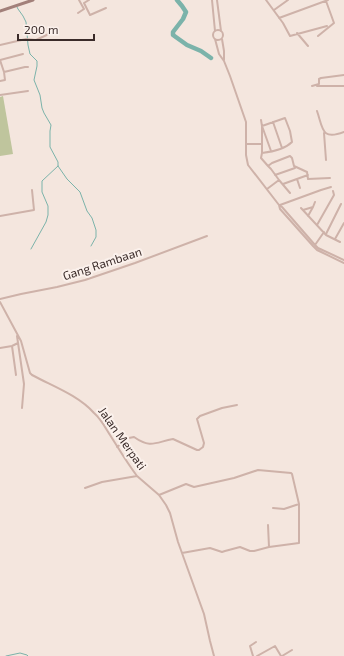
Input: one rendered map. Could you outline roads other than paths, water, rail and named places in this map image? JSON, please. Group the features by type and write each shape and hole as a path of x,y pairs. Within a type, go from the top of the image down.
{"main road":[{"path":"0,10 33,0"}],"street":[{"path":"78,13 84,9 79,0"},
{"path":"89,0 84,3 90,15 106,8"},
{"path":"212,0 215,31 213,37 215,39 219,54 224,62 246,122 248,165 279,205 315,245 344,261"},
{"path":"217,0 221,31 223,35 224,62"},
{"path":"266,0 283,23 290,36 327,26"},
{"path":"274,10 288,0"},
{"path":"279,18 327,0 334,23 318,36"},
{"path":"215,31 221,31"},
{"path":"0,45 26,39 36,40 53,32"},
{"path":"297,33 308,46"},
{"path":"215,39 222,39"},
{"path":"0,81 5,80 0,60 23,54"},
{"path":"4,72 25,67 28,68"},
{"path":"344,76 321,78 318,79 319,84 312,86 344,86"},
{"path":"0,89 0,95 28,91"},
{"path":"317,111 324,132 326,160"},
{"path":"262,126 285,118 287,120 293,141 290,145 262,153"},
{"path":"261,120 261,158 290,193"},
{"path":"273,122 282,148"},
{"path":"262,126 271,151"},
{"path":"324,132 329,135 344,132"},
{"path":"246,144 262,144"},
{"path":"268,166 290,156 294,166 307,172 308,180 330,178"},
{"path":"275,175 296,167"},
{"path":"283,184 308,175"},
{"path":"297,179 300,188"},
{"path":"267,189 279,180"},
{"path":"279,205 331,187"},
{"path":"0,216 34,210 32,190"},
{"path":"317,225 334,195 333,191"},
{"path":"308,216 315,202"},
{"path":"315,245 325,233 341,204"},
{"path":"279,205 280,209 314,248 344,261"},
{"path":"312,207 302,209 325,233 340,242"},
{"path":"335,240 344,223"},
{"name":"Gang Rambaan","path":"0,300 20,294 85,280 136,263 207,236"},
{"name":"Jalan Merpati","path":"0,300 22,344 30,373 65,392 90,408 100,420 137,476 159,495 166,505 170,513 176,538 204,614 214,656"},
{"path":"17,334 24,384 22,408"},
{"path":"0,348 18,344"},
{"path":"12,346 16,375"},
{"path":"117,447 129,438 134,437 142,442 154,444 173,439 199,450 203,447 204,443 197,419 200,416 237,404"},
{"path":"159,495 186,484 194,487 261,470 292,474 299,504 299,543 269,547 254,551 238,547 222,552 210,548 182,553"},
{"path":"85,488 102,482 137,476"},
{"path":"273,508 284,509 299,504"},
{"path":"268,524 269,547"},
{"path":"254,656 250,646 256,642"},
{"path":"257,656 275,646 281,656 292,650"}],"waterway":[{"path":"177,0 186,12 183,19 173,32 173,35 187,45 201,51 211,58"},
{"path":"17,7 26,22 30,54 37,61 34,80 40,95 42,108 51,125 50,147 58,162 58,166 67,179 80,192 87,211 92,218 96,230 96,237 91,246"},
{"path":"31,249 46,222 48,215 48,206 42,192 42,181 58,166"},
{"path":"6,656 20,653 28,656"}]}
